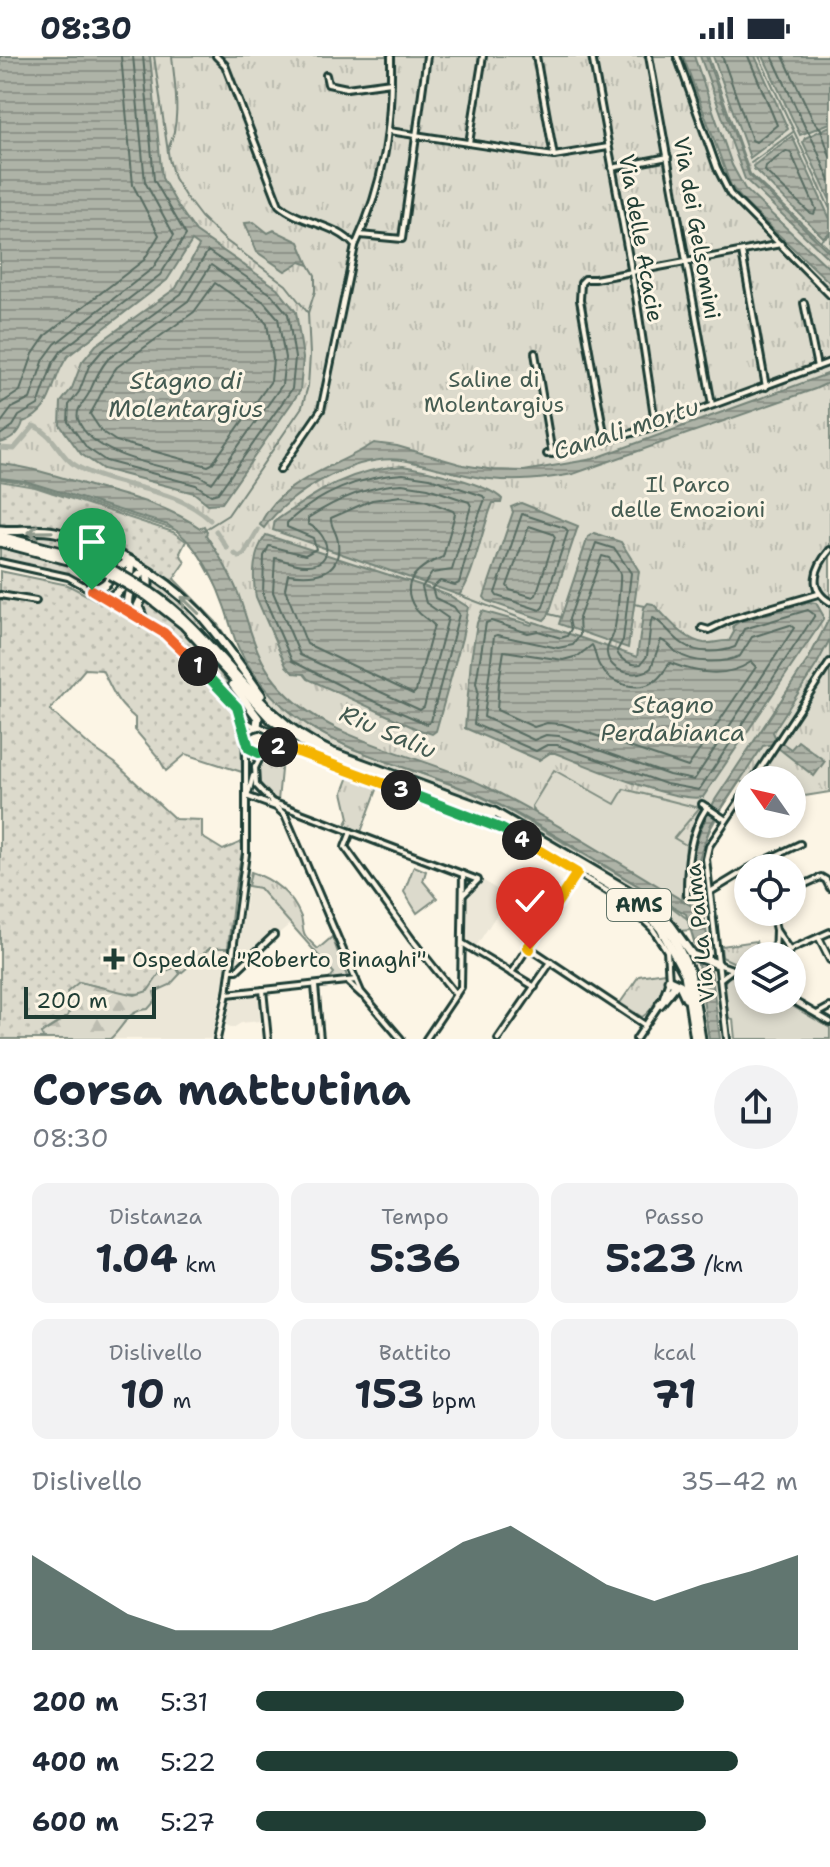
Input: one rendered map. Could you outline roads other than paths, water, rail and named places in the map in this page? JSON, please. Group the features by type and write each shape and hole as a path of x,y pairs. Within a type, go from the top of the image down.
{"highway":[{"path":"0,536 51,531 130,561 148,572 197,611 265,699 264,704"},
{"name":"AMS","path":"0,536 80,557 148,594 188,621 264,704 285,724 320,747 494,812 637,896"},
{"path":"92,590 106,586 121,565 130,561"},
{"path":"107,598 123,586 130,573 130,561"},
{"path":"128,610 127,600 135,580 148,572"},
{"path":"143,619 138,606 148,585 148,572"},
{"name":"AMS","path":"148,594 184,625 278,725 309,747 502,821 632,899 661,929 685,974 698,1039"},
{"path":"230,675 231,682 258,718 256,727"},
{"path":"637,896 659,909 686,948 698,959 716,963"},
{"path":"637,896 672,935 690,972 698,1039"},
{"path":"690,972 693,962 698,959"},
{"path":"660,1004 672,982 683,988 691,1006"}],"street":[{"path":"216,56 225,65 279,205 286,211 340,233 355,246"},
{"path":"280,470 321,410 355,246 384,170 389,131 391,56"},
{"path":"360,235 402,239 427,56"},
{"path":"469,143 483,56"},
{"path":"536,56 554,156"},
{"name":"Via delle Acacie","path":"592,56 632,272 654,416 659,425"},
{"name":"Via dei Gelsomini","path":"649,56 712,405"},
{"path":"677,56 717,168 730,194 830,295"},
{"path":"326,75 328,84 339,88 391,82"},
{"path":"389,131 554,156 609,147"},
{"path":"612,168 668,157"},
{"path":"605,439 579,289 585,279 781,244"},
{"path":"742,252 766,387"},
{"path":"804,303 817,367"},
{"path":"535,353 550,454 659,425 830,362"},
{"path":"818,594 816,575 830,550"},
{"path":"0,562 62,575 143,619 172,639 230,699 249,724 267,728 272,735 272,744 255,766 251,789 246,796"},
{"path":"702,628 709,630 732,619 818,594 830,602"},
{"path":"0,595 36,601"},
{"path":"762,766 830,662"},
{"path":"217,1039 231,970 246,854 245,738 241,714"},
{"path":"245,749 245,738 256,727"},
{"path":"245,738 251,750 287,748 502,829 622,900 652,928 667,951 672,982"},
{"path":"255,766 256,785 283,814 365,998"},
{"path":"246,796 252,794 267,798"},
{"path":"246,796 478,880 464,894"},
{"path":"687,895 689,850 706,806 726,820"},
{"name":"Via La Palma","path":"727,1039 706,854 734,808"},
{"path":"283,814 294,811"},
{"path":"351,832 345,847 456,995"},
{"path":"779,854 800,844"},
{"path":"511,973 577,873"},
{"path":"426,1039 461,987 463,874"},
{"path":"710,892 734,877"},
{"path":"806,884 821,877 830,888"},
{"path":"775,926 776,942"},
{"path":"776,930 784,942"},
{"path":"806,944 830,932"},
{"path":"231,970 237,970 274,935"},
{"path":"819,938 830,960"},
{"path":"462,943 535,987"},
{"path":"528,947 645,1025"},
{"path":"498,1039 551,962"},
{"path":"716,963 733,969"},
{"path":"720,979 733,969"},
{"path":"227,994 356,980"},
{"path":"349,983 401,1039"},
{"path":"315,986 320,1039"},
{"path":"263,990 268,1039"},
{"path":"636,1039 660,1004"},
{"path":"806,1008 828,1021 830,1009"},
{"path":"817,1014 830,1009"}],"water":[{"name":"Stagno di Molentargius","path":"0,56 150,56 162,178 196,232 277,288 296,312 303,358 300,391 222,503 208,504 194,493 103,469 81,454 60,425 61,402 72,388 82,362 96,345 176,288 199,246 192,241 167,280 68,356 41,411 23,422 14,436 0,443"},
{"path":"683,56 694,56 732,165 745,189 830,269 830,283 731,186"},
{"path":"700,56 706,56 749,175 830,253 830,260 745,179"},
{"path":"713,56 755,56 788,129 750,158"},
{"path":"763,56 830,56 830,123 800,135"},
{"path":"830,126 830,200 803,142 805,138"},
{"path":"792,136 830,219 830,232 823,237 753,166"},
{"path":"254,222 268,233 274,230 299,242 309,265 300,262 285,271 257,252 245,223"},
{"path":"830,373 830,382 815,389 573,474 532,480 501,480 402,460 365,463 325,478 290,501 264,528 260,525 269,510 295,486 374,443 397,446 463,465 524,471 593,459"},
{"path":"0,464 23,467 133,498 174,513 200,528 204,526 235,586 263,661 276,682 297,703 347,733 485,786 563,828 690,905 692,856 702,826 734,771 734,790 711,824 699,859 720,1039 709,1039 695,945 686,914 507,809 456,786 353,749 305,723 276,700 248,665 208,569 187,540 168,525 25,481 0,478"},
{"path":"403,466 470,483 502,499 501,503 493,503 469,578 459,595 273,530 275,521 334,484 366,472"},
{"path":"521,503 578,526 548,616 544,620 487,601 484,597 513,512 511,507"},
{"name":"Stagno Perdabianca","path":"594,533 621,542 639,571 628,648 559,624 588,537"},
{"path":"266,535 423,586 468,607 436,731 432,734 417,729 308,679 304,674 293,673 286,666 256,597 256,557"},
{"name":"Stagno Perdabianca","path":"808,602 816,603 823,620 703,797 652,789 555,753 539,760 465,728 471,660 482,611 531,625 534,622 637,657 644,608 648,603 653,604 689,638 707,643 729,641 734,632 733,626 739,622"},
{"path":"830,617 830,639 773,732 776,739 791,749 798,741 825,761 814,776 806,766 801,766 773,744 763,746 750,766 738,766 809,658"}],"waterway":[{"path":"154,56 174,178 201,217 225,240 286,285 308,313"},
{"path":"168,149 176,115 172,56"},
{"path":"708,56 750,174 830,250"},
{"path":"759,56 830,209"},
{"path":"751,163 793,132"},
{"path":"821,240 830,234"},
{"path":"204,530 228,515 302,407 308,386 310,355 308,313 315,291 315,275 309,265"},
{"name":"Canali mortu","path":"0,448 14,449 34,426 78,467 163,494 196,509 210,520"},
{"name":"Canali mortu","path":"235,554 239,557 244,554 258,530"},
{"name":"Canali mortu","path":"216,531 227,548"},
{"path":"459,595 533,623"},
{"path":"634,604 645,606"},
{"path":"549,614 561,617"}],"place":[{"name":"Ospedale \"Roberto Binaghi\"","path":"114,959"}],"park label":[{"name":"Saline di Molentargius","path":"494,392"},
{"name":"Il Parco delle Emozioni","path":"688,496"}],"water label":[{"name":"Riu Saliu","path":"388,732"}]}
